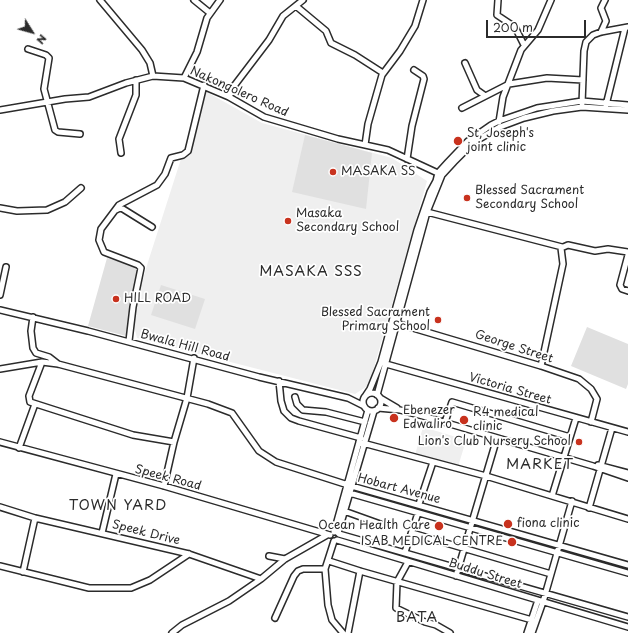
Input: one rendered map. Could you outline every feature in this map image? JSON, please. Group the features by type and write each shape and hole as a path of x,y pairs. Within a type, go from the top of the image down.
{"street":[{"path":"100,0 142,50 150,63 153,76"},
{"path":"194,0 210,13"},
{"path":"184,78 197,52 210,13 220,0"},
{"path":"229,97 239,77 265,45 283,16 303,0"},
{"path":"365,145 372,109 383,73 400,51 415,26 423,0"},
{"path":"498,0 497,14 515,27 524,45"},
{"path":"500,127 499,121 503,97 524,45 538,30 551,0"},
{"path":"601,32 606,21 601,8 605,0"},
{"path":"296,6 326,31 331,43 355,54 383,73"},
{"path":"582,104 584,47 589,38 601,32 619,27 626,27 606,105"},
{"path":"28,49 48,57 44,87 55,130 58,132 80,134"},
{"path":"465,63 477,90 484,95"},
{"path":"407,159 412,126 424,79 423,76 414,70"},
{"name":"Nakongolero Road","path":"0,110 96,96 136,80 153,76 184,78 204,85 229,97 256,114 275,121 388,150 440,174"},
{"path":"462,108 484,95 509,84 552,77 583,80"},
{"path":"121,153 120,137 136,95 136,80"},
{"path":"129,341 133,307 142,270 139,266 106,254 99,240 101,229 119,205 156,186 165,174 171,158 183,155 188,151 204,85"},
{"path":"368,410 364,406 365,396 370,389 395,323 427,212 440,174 474,142 500,127 582,104"},
{"path":"361,441 376,409 381,403 378,396 417,230 430,192 440,174 468,141 499,121 538,108 582,104 628,105"},
{"path":"606,105 628,110"},
{"path":"0,208 17,211 47,210 65,202 81,188"},
{"path":"115,210 120,208 123,209 152,227"},
{"path":"427,212 562,247 568,245 595,251 608,249 628,253 620,284 620,288 628,291"},
{"path":"541,366 563,264 562,247"},
{"path":"0,295 6,267"},
{"name":"Bwala Hill Road","path":"0,310 129,341 348,398 364,406"},
{"path":"33,317 31,331 33,348 36,353 49,357 58,364"},
{"name":"George Street","path":"395,323 541,366 579,380 591,389 597,398 591,422"},
{"path":"164,486 174,442 187,398 194,358"},
{"path":"0,369 42,362 58,364"},
{"path":"42,362 29,398 30,402 66,412 133,435 174,442"},
{"name":"Hobart Avenue","path":"58,364 228,410 236,417 259,451 269,458 349,485 628,565"},
{"name":"Victoria Street","path":"386,364 628,432"},
{"path":"279,381 281,401 284,411 291,418 299,422 628,519"},
{"path":"348,398 365,396 372,393 400,410"},
{"path":"295,397 297,404 304,410 326,412 365,422"},
{"path":"445,422 452,402 570,437"},
{"path":"19,448 34,404"},
{"path":"368,410 400,410 593,466 628,473"},
{"path":"343,633 332,620 328,605 325,569 336,540 333,534 349,485 368,410"},
{"path":"552,496 576,418"},
{"path":"589,508 612,428"},
{"path":"456,576 497,438"},
{"name":"Speek Road","path":"0,442 164,486 333,534 405,552 628,617"},
{"path":"419,504 433,462"},
{"path":"601,467 628,478"},
{"path":"102,533 116,474"},
{"path":"485,478 552,496 571,503"},
{"path":"172,633 182,625 229,601 262,579 285,559 333,534 344,511 347,492"},
{"name":"Hobart Avenue","path":"347,492 628,573"},
{"path":"527,633 541,601 546,594 571,503"},
{"name":"Speek Drive","path":"0,508 35,518 189,554 262,579"},
{"path":"344,511 383,525"},
{"path":"405,552 418,512"},
{"path":"23,572 35,518"},
{"path":"412,532 551,574"},
{"path":"333,534 336,540"},
{"name":"Buddu Street","path":"336,540 628,627"},
{"path":"0,566 89,588 131,588 150,580 189,554"},
{"path":"269,556 285,559"},
{"path":"328,560 360,572 532,620"},
{"path":"408,562 397,582 396,608 425,622 436,625 450,633"},
{"path":"275,618 294,576 298,572 303,569 325,569"},
{"path":"348,633 360,572"},
{"path":"532,633 541,601"}],"shaded area":[{"name":"Masaka Secondary School","path":"203,90 262,123 392,158 427,181 369,385 355,394 137,338 133,322 134,309"},
{"name":"MASAKA SS","path":"305,135 372,153 366,209 292,192"},
{"name":"HILL ROAD","path":"107,258 140,267 130,337 88,326"},
{"path":"161,285 205,299 195,329 151,315"},
{"path":"587,327 628,344 628,384 626,389 571,366"},
{"path":"423,427 466,440 458,467 415,455"}],"place":[{"name":"St, Joseph's joint clinic","path":"458,141"},
{"name":"MASAKA SS","path":"333,172"},
{"name":"Blessed Sacrament Secondary School","path":"467,198"},
{"name":"Masaka Secondary School","path":"288,221"},
{"name":"HILL ROAD","path":"116,299"},
{"name":"Blessed Sacrament Primary School","path":"438,320"},
{"name":"Ebenezer Edwaliro","path":"394,418"},
{"name":"R4 medical clinic","path":"464,420"},
{"name":"Lion's Club Nursery School","path":"579,442"},
{"name":"fiona clinic","path":"508,524"},
{"name":"Ocean Health Care","path":"439,526"},
{"name":"ISAB MEDICAL CENTRE","path":"512,542"}],"district":[{"name":"MASAKA SSS","path":"311,272"},
{"name":"MARKET","path":"540,465"},
{"name":"TOWN YARD","path":"118,506"},
{"name":"BATA","path":"417,618"}]}
